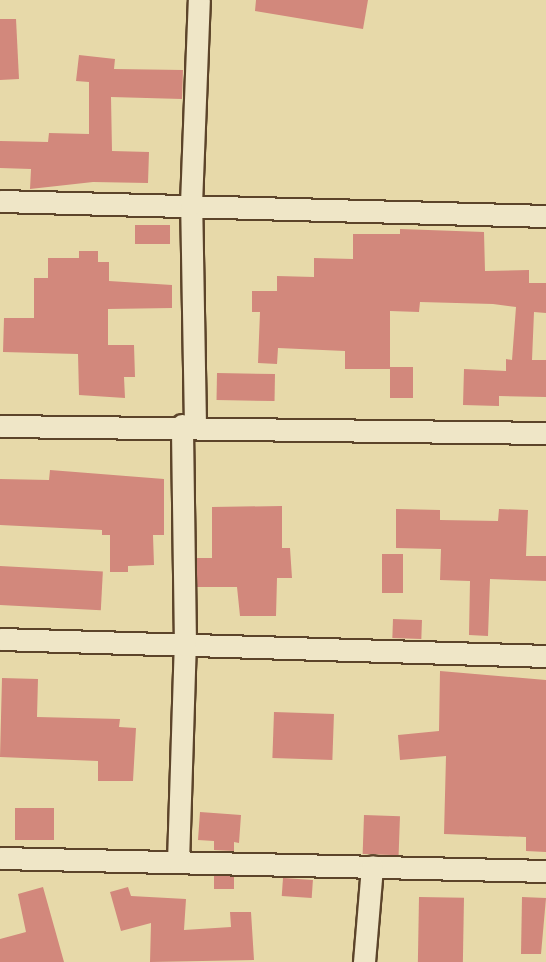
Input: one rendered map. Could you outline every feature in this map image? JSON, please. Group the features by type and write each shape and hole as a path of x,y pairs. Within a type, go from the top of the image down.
{"street":[{"path":"178,862 184,645 190,204 199,0"},
{"path":"0,201 190,204 546,216"},
{"path":"0,426 188,425 546,433"},
{"path":"0,639 546,656"},
{"path":"0,858 546,871"},
{"path":"364,962 372,867"}],"building":[{"path":"256,0 368,0 363,29 255,11"},
{"path":"0,19 16,19 19,79 0,80"},
{"path":"79,55 115,59 114,69 183,70 182,99 111,97 112,151 149,152 148,183 93,182 30,189 31,169 0,168 0,141 48,142 49,133 89,134 89,82 76,81"},
{"path":"135,225 170,225 170,244 135,244"},
{"path":"400,229 484,232 485,271 529,270 529,283 546,283 546,313 534,312 532,360 546,360 546,397 499,396 499,406 463,405 464,369 506,371 506,359 512,360 516,307 493,304 420,302 419,312 390,311 390,367 413,367 413,398 390,398 390,369 345,369 345,351 278,348 277,364 258,363 260,312 252,312 252,291 277,291 277,276 314,277 314,258 353,259 353,234 400,234"},
{"path":"79,251 98,251 98,262 109,262 109,281 172,285 172,308 108,309 108,345 134,345 135,377 124,377 125,398 79,395 78,354 3,352 4,318 34,318 34,278 48,278 48,258 79,258"},
{"path":"217,373 275,374 275,401 217,400"},
{"path":"50,470 164,479 164,535 153,535 154,565 128,566 128,572 110,572 110,535 102,535 102,530 0,525 0,479 49,480"},
{"path":"282,506 282,548 290,548 292,578 277,578 276,616 240,616 237,587 197,587 197,558 212,558 212,507"},
{"path":"396,509 440,510 440,520 498,521 499,509 528,510 526,556 546,556 546,581 490,579 488,636 469,635 470,581 440,580 441,549 396,548"},
{"path":"382,554 403,554 403,593 382,593"},
{"path":"0,566 103,571 101,610 0,605"},
{"path":"393,619 422,620 421,639 392,638"},
{"path":"440,671 546,680 546,852 526,851 526,837 444,834 446,756 400,760 398,735 439,731"},
{"path":"2,678 38,679 37,717 120,719 119,727 136,728 133,781 98,781 98,761 0,757"},
{"path":"274,712 334,714 332,760 272,758"},
{"path":"15,808 54,808 54,840 15,840"},
{"path":"200,812 241,815 239,843 234,842 234,851 214,850 214,841 198,840"},
{"path":"364,815 400,816 399,855 363,854"},
{"path":"214,876 234,876 234,889 214,889"},
{"path":"283,878 313,880 312,898 282,896"},
{"path":"43,887 64,962 0,962 0,939 26,932 18,894"},
{"path":"128,887 131,896 186,899 184,930 231,927 230,912 251,912 254,960 150,962 151,923 121,931 110,892"},
{"path":"419,897 464,898 463,962 418,962"},
{"path":"522,897 546,898 541,954 521,954"}]}
